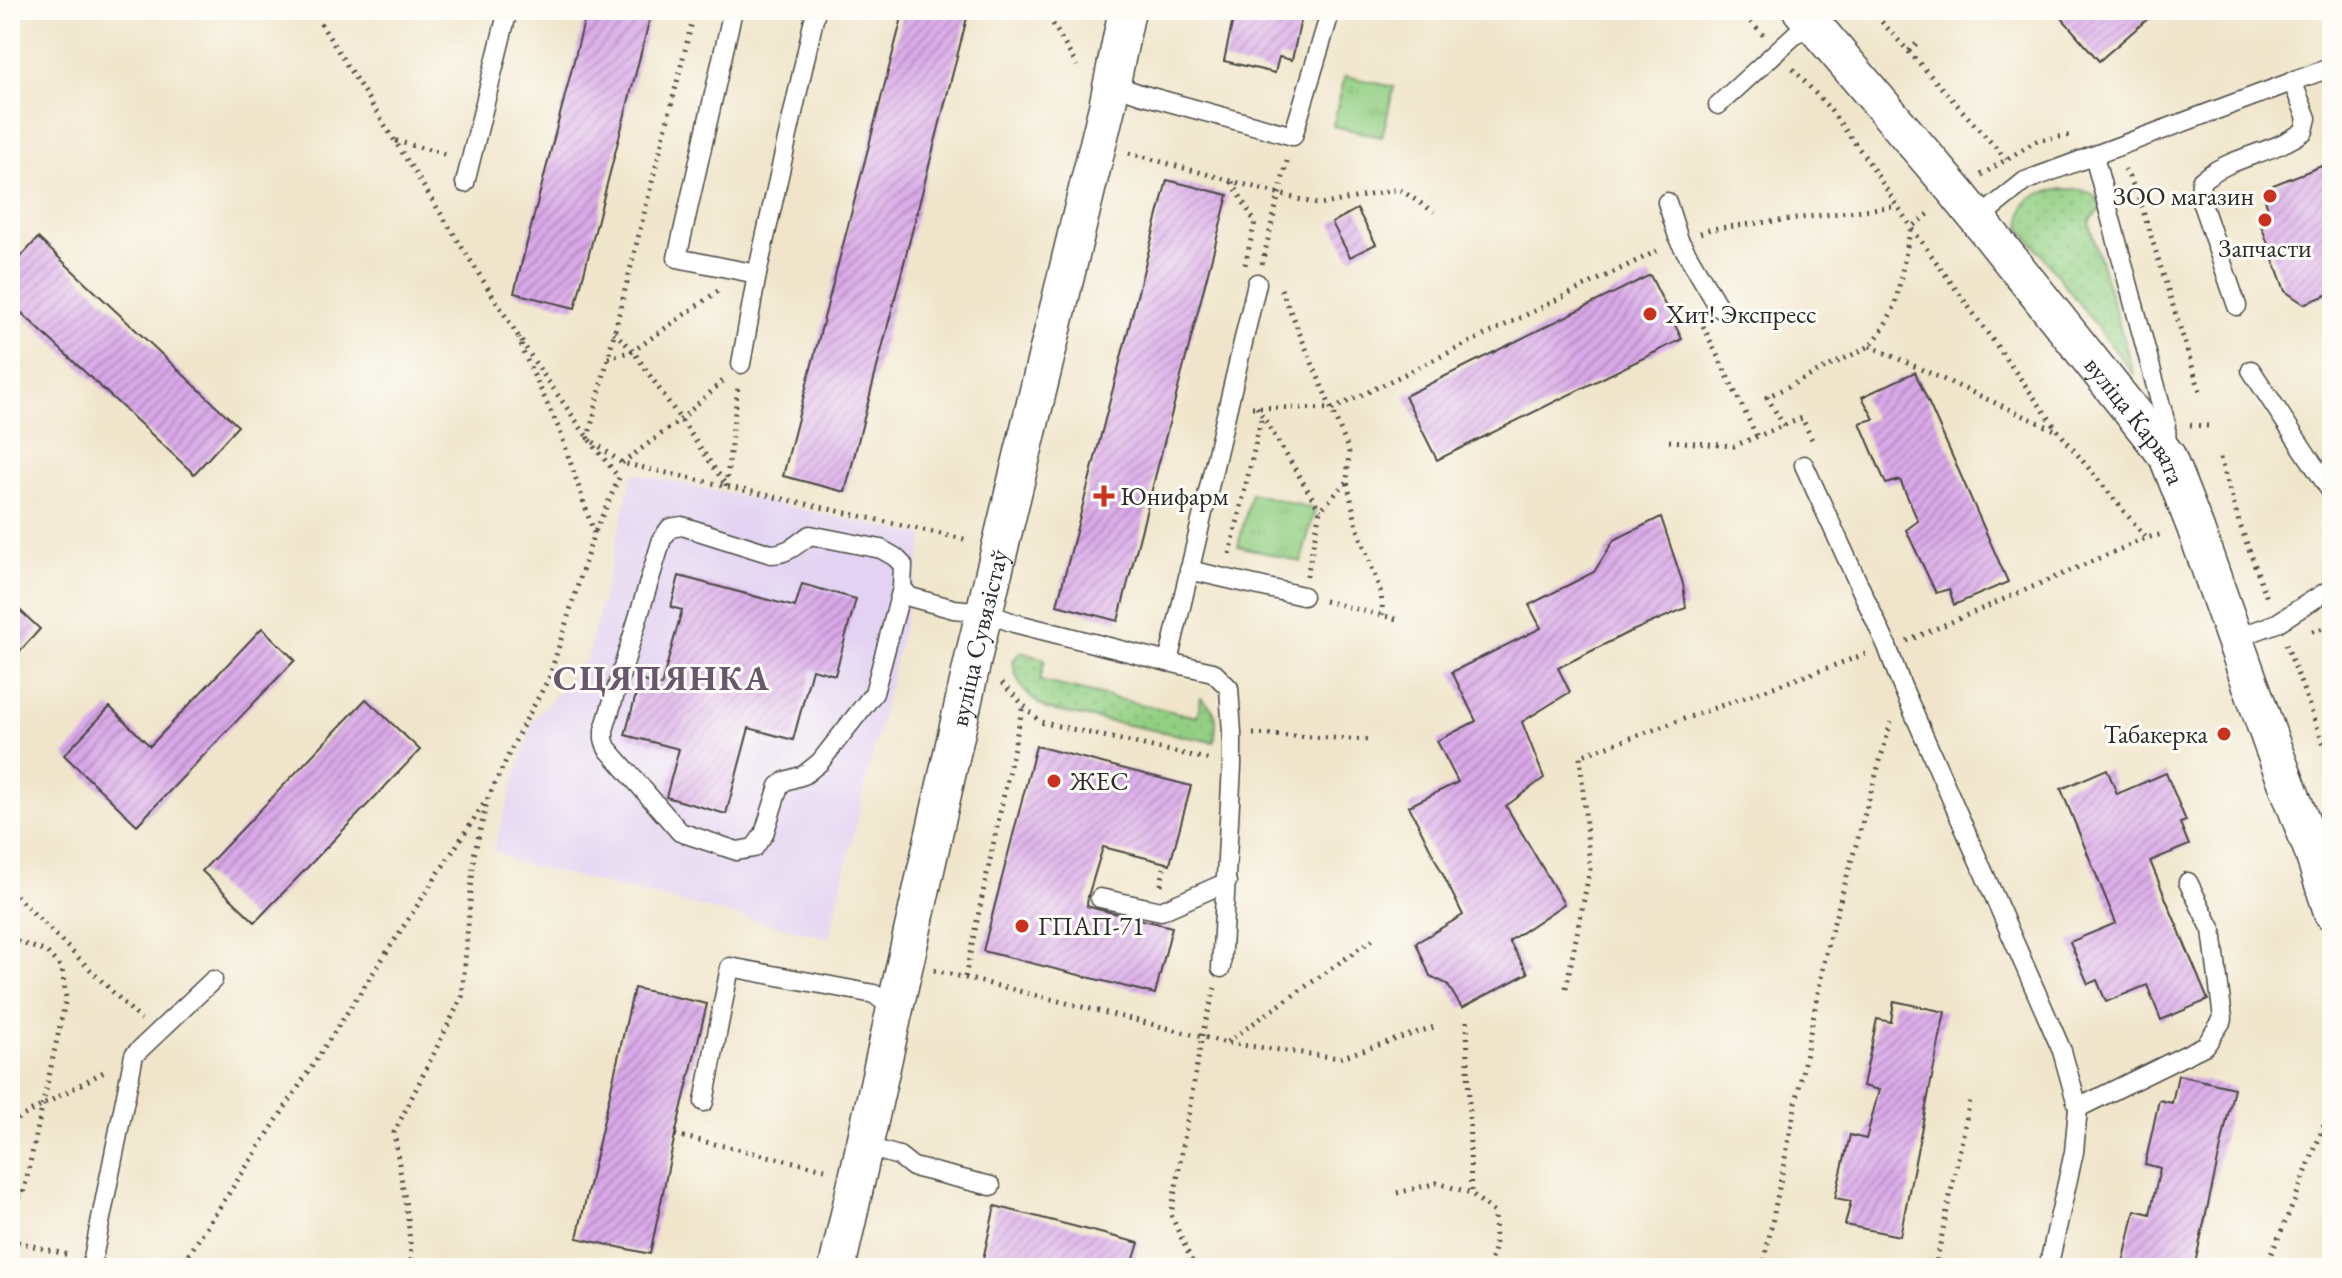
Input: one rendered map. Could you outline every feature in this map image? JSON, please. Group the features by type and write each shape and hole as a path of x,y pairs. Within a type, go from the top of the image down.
{"street":[{"name":"вуліца Сувязістаў","path":"837,1268 984,612 1112,84 1127,10"},
{"name":"вуліца Карвата","path":"1806,15 1978,219 2167,456 2332,912"}],"lane":[{"path":"465,183 508,10"},
{"path":"733,10 677,258 751,273"},
{"path":"741,364 751,273 816,10"},
{"path":"1112,84 1293,136 1331,10"},
{"path":"1718,105 1776,50 1806,15"},
{"path":"1978,219 2025,181 2332,67"},
{"path":"2237,306 2200,198 2201,181 2213,171 2290,142 2304,131 2307,118 2292,81"},
{"path":"2094,156 2166,424 2167,456"},
{"path":"1667,202 1679,240 1719,308"},
{"path":"1168,662 1257,283"},
{"path":"2251,370 2332,493"},
{"path":"1804,465 1887,646 2062,1051 2078,1108 2074,1152 2048,1268"},
{"path":"902,588 874,693 820,762 804,775 779,786 764,834 754,848 737,851 680,832 607,748 604,730 662,539 670,528 682,526 771,554 790,551 810,535 881,549 903,565 902,588 910,597 954,609 984,612 1014,623 1213,672 1229,688 1232,733 1221,968"},
{"path":"1189,570 1303,596"},
{"path":"2234,639 2277,623 2332,588"},
{"path":"1100,898 1161,911 1227,882"},
{"path":"2078,1108 2206,1045 2223,1019 2212,930 2188,882"},
{"path":"704,1102 730,967 874,994 895,1010"},
{"path":"91,1268 134,1055 213,980"},
{"path":"864,1146 899,1156 913,1167 991,1186"}],"path":[{"path":"180,1268 488,798 549,678 594,533 619,478 519,338 312,10"},
{"path":"588,438 695,10"},
{"path":"1045,10 1077,66"},
{"path":"1566,988 1590,869 1580,756 1902,643 2146,538 2059,432 1829,108 1740,10"},
{"path":"1871,10 2006,159"},
{"path":"1909,51 1917,43"},
{"path":"1257,283 1293,136"},
{"path":"395,141 471,161"},
{"path":"1121,150 1320,205 1399,189 1434,212"},
{"path":"1232,182 1255,222 1244,268"},
{"path":"1230,403 1257,407 1333,409 1679,240 1711,229 1897,206"},
{"path":"1784,426 1767,397 1870,346 1895,306 1911,227 1939,206"},
{"path":"1265,251 1271,266"},
{"path":"607,359 633,351 751,273"},
{"path":"1277,280 1349,451 1347,481 1357,527 1381,593 1383,615"},
{"path":"1697,315 1757,437"},
{"path":"614,332 633,351 726,486"},
{"path":"519,338 560,431 594,533"},
{"path":"1870,346 2059,432"},
{"path":"622,463 680,420 741,364"},
{"path":"726,486 741,364"},
{"path":"1257,407 1320,510"},
{"path":"1217,576 1230,557 1262,415"},
{"path":"1669,441 1734,446 1802,418 1815,447"},
{"path":"588,438 622,463 968,540"},
{"path":"1347,481 1320,510 1303,596 1397,619"},
{"path":"997,679 1040,722 1216,761"},
{"path":"1763,1268 1828,943 1901,684"},
{"path":"965,977 1023,705"},
{"path":"1232,733 1370,740"},
{"path":"412,1268 408,1219 394,1133 462,997 474,855 488,798"},
{"path":"1164,868 1160,885 1173,882"},
{"path":"10,890 156,1035"},
{"path":"10,939 47,952 62,969 66,998 23,1195 10,1207"},
{"path":"1227,1043 1373,939"},
{"path":"1195,1268 1171,1215 1202,1035 1221,968"},
{"path":"929,969 1227,1043 1339,1058 1437,1026"},
{"path":"1467,1021 1471,1193"},
{"path":"2324,1039 2332,1038"},
{"path":"10,1123 134,1055"},
{"path":"1935,1268 1970,1101"},
{"path":"2265,1268 2330,1110"},
{"path":"675,1135 830,1170"},
{"path":"1397,1193 1437,1183 1471,1193 1494,1213 1495,1246 1488,1268"},
{"path":"10,1240 69,1255 66,1268"}],"shaded area":[{"path":"633,473 925,536 829,938 514,862 493,849 534,719 587,660"}],"green space":[{"path":"1345,76 1394,87 1382,137 1333,126"},
{"path":"2062,189 2082,190 2095,195 2101,209 2090,220 2090,226 2134,375 2021,228 2026,202 2036,195"},
{"path":"1251,493 1315,509 1301,562 1238,546"},
{"path":"1020,652 1045,659 1040,681 1197,717 1201,698 1216,717 1214,742 1046,709 1020,684 1013,661"}],"building":[{"path":"587,10 652,10 575,308 514,293"},
{"path":"904,10 969,10 845,492 783,476"},
{"path":"1235,10 1303,10 1292,60 1279,57 1275,73 1224,61"},
{"path":"2055,10 2158,10 2099,61"},
{"path":"2332,162 2332,293 2304,304 2285,291 2260,222 2271,218 2265,199 2273,185"},
{"path":"1167,180 1228,195 1118,621 1057,605"},
{"path":"1357,209 1376,244 1350,257 1332,223"},
{"path":"38,238 238,426 194,474 10,302 10,269"},
{"path":"1650,275 1682,339 1437,460 1405,396"},
{"path":"1915,372 2008,582 1954,605 1949,589 1936,593 1906,530 1918,521 1900,480 1886,484 1860,423 1874,419 1862,397"},
{"path":"1661,517 1683,584 1686,608 1558,668 1570,692 1522,722 1544,778 1506,806 1564,904 1509,941 1528,973 1462,1008 1447,984 1430,976 1416,943 1463,915 1409,806 1458,782 1437,741 1476,721 1452,672 1541,628 1529,605 1594,572 1614,540"},
{"path":"679,576 795,607 802,584 856,599 835,675 812,669 793,740 749,728 726,814 666,797 679,749 625,735 640,680 661,686 682,610 671,607"},
{"path":"10,601 40,629 10,662"},
{"path":"262,628 295,660 137,825 64,755 110,707 150,746"},
{"path":"366,699 420,750 255,922 202,871"},
{"path":"1036,746 1191,786 1170,864 1103,847 1088,896 1087,906 1172,927 1155,994 983,951"},
{"path":"2107,769 2117,794 2166,773 2186,821 2180,823 2189,845 2150,861 2208,1000 2161,1020 2147,985 2106,1002 2097,980 2088,984 2070,942 2116,923 2061,789"},
{"path":"634,988 707,1004 650,1254 577,1238"},
{"path":"1894,1001 1945,1012 1900,1236 1845,1225 1851,1201 1835,1198 1850,1135 1866,1139 1879,1090 1863,1086 1877,1019 1891,1022"},
{"path":"2178,1075 2234,1088 2194,1268 2122,1268 2135,1210 2150,1214 2160,1168 2145,1164 2159,1100 2172,1103"},
{"path":"995,1206 1139,1243 1131,1268 981,1268"}],"place":[{"name":"ЗОО магазин","path":"2270,196"},
{"name":"Запчасти","path":"2265,220"},
{"name":"Хит! Экспресс","path":"1650,314"},
{"name":"Юнифарм","path":"1104,496"},
{"name":"Табакерка","path":"2224,734"},
{"name":"ЖЕС","path":"1054,781"},
{"name":"ГПАП-71","path":"1022,926"}],"district":[{"name":"СЦЯПЯНКА","path":"662,678"}]}
